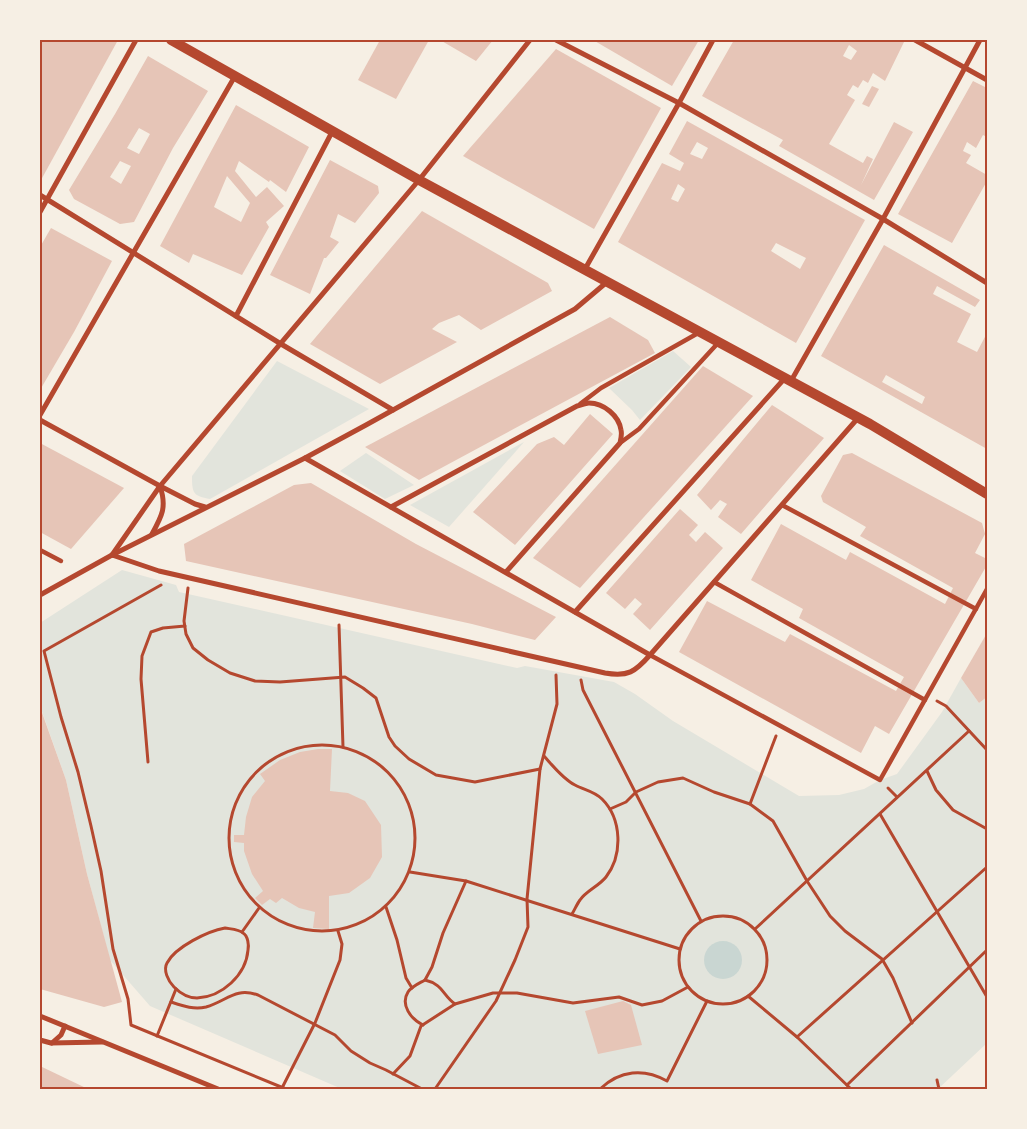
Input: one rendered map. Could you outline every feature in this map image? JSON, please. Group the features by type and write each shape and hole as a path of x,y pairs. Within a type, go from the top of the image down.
{"main road":[{"path":"170,40 419,180 858,418 987,494"}],"street":[{"path":"40,212 136,40"},
{"path":"112,555 160,486 419,180 530,40"},
{"path":"556,40 679,103 883,219 987,283"},
{"path":"584,270 713,40"},
{"path":"915,40 987,80"},
{"path":"575,612 788,380 883,219 980,40"},
{"path":"40,415 235,76"},
{"path":"236,316 332,132"},
{"path":"40,195 280,344 392,410"},
{"path":"40,595 152,534 305,458 575,309 607,282"},
{"path":"391,507 577,406 601,388 700,332"},
{"path":"506,572 620,442 639,429 719,342"},
{"path":"577,406 590,403 603,406 612,413 619,422 622,431 620,442"},
{"path":"112,555 159,571 556,662 617,675 628,674 637,669 650,655 858,418"},
{"path":"40,420 160,486 206,508"},
{"path":"305,458 650,655 880,780 987,589"},
{"path":"152,534 163,511 165,500 160,486"},
{"path":"782,505 976,609"},
{"path":"40,550 61,561"},
{"path":"714,582 926,698"},
{"path":"40,1016 218,1089"},
{"path":"51,1043 61,1036 65,1026"},
{"path":"40,1040 51,1043 104,1042"}],"path":[{"path":"178,575 44,651 91,826 101,871 113,949 128,999 131,1025 284,1088 315,1023 340,960 342,944 338,931"},
{"path":"190,578 184,607 186,634 193,648 208,660 230,673 255,681 280,682 345,677 376,698 389,737 395,746 409,759 436,775 475,782 540,769"},
{"path":"339,612 343,747"},
{"path":"148,762 141,679 142,656 151,632 163,628 185,626"},
{"path":"435,1089 496,1001 528,927 527,899 540,769 557,704 556,662"},
{"path":"580,667 583,690 701,921"},
{"path":"926,698 946,706 987,750"},
{"path":"750,804 780,725"},
{"path":"755,929 970,731"},
{"path":"321,744 343,747 368,756 390,773 405,794 414,819 416,846 410,872 400,891 386,907 372,918 338,931 317,932 296,928 276,920 259,908 244,891 234,871 229,850 229,827 234,805 245,785 259,769 278,756 299,748 321,744"},
{"path":"543,756 575,786 588,789 601,798 610,809 619,844 615,859 606,878 580,899 572,914"},
{"path":"927,770 936,790 953,810 987,830"},
{"path":"610,809 626,802 636,792 658,782 683,778 714,792 750,804 773,820 807,881 830,916 844,931 882,959 893,978 912,1023"},
{"path":"880,814 987,996"},
{"path":"797,1037 987,867"},
{"path":"410,872 466,881 680,949"},
{"path":"424,1025 414,1020 408,1012 406,1002 408,992 426,980 443,933 466,881"},
{"path":"386,907 397,940 406,978 412,988"},
{"path":"242,932 259,908"},
{"path":"724,915 746,921 755,929 763,939 767,951 768,964 758,988 748,996 728,1004 707,1001 688,987 682,975 679,962 680,949 684,938 692,928 701,921 724,915"},
{"path":"225,928 242,932 249,945 248,958 245,967 238,977 219,991 202,998 192,998 176,990 168,978 165,968 167,961 175,953 214,930 225,928"},
{"path":"847,1085 987,950"},
{"path":"426,980 439,986 450,1001 455,1004"},
{"path":"393,1074 410,1056 421,1026 455,1004 493,993 517,993 573,1004 619,997 642,1005 662,1001 688,987"},
{"path":"157,1036 176,990"},
{"path":"171,1002 196,1008 208,1006 237,993 248,991 315,1023 335,1035 351,1051 370,1063 422,1089"},
{"path":"748,996 797,1037 851,1089"},
{"path":"600,1089 607,1082 631,1072 649,1074 667,1081 707,1001"},
{"path":"937,1080 939,1089"}],"shaded area":[{"path":"673,351 691,367 640,420 609,388"},
{"path":"277,361 369,409 210,499 200,497 193,490 192,476"},
{"path":"524,442 449,527 410,505"},
{"path":"366,453 414,485 385,499 340,471"},
{"path":"122,570 176,585 179,592 517,668 525,666 614,682 635,694 673,721 799,796 839,795 864,789 880,780 897,774 942,712 961,678 979,703 987,697 987,1043 938,1089 342,1089 150,1006 110,960 87,874 66,780 40,706 40,623"},
{"path":"723,941 730,942 736,947 741,953 741,967 736,973 730,978 723,979 716,978 710,973 705,967 704,960 705,953 710,947 716,942"}],"building":[{"path":"40,40 118,40 41,180 40,180"},
{"path":"380,40 429,40 396,99 358,80"},
{"path":"440,40 493,40 476,61"},
{"path":"593,40 699,40 672,86"},
{"path":"734,40 900,40 904,42 885,81 873,73 868,83 863,80 858,88 853,85 847,95 855,100 829,144 863,163 867,156 873,159 861,185 894,122 913,132 874,200 779,146 783,140 702,96","holes":["849,45 857,51 851,60 843,56"]},
{"path":"556,49 661,108 594,229 463,156"},
{"path":"148,56 208,91 173,148 134,222 120,224 74,199 69,190","holes":["139,128 150,134 139,154 127,148","120,161 131,166 121,184 110,177"]},
{"path":"973,81 987,88 987,137 983,135 976,148 967,142 963,151 971,155 966,163 987,175 987,181 952,243 898,214"},
{"path":"872,86 879,89 869,107 862,104"},
{"path":"236,105 309,147 286,192 239,161 235,171 256,197 267,187 284,206 266,222 269,227 242,275 193,254 189,263 160,246","holes":["227,176 250,203 241,222 214,207"]},
{"path":"687,121 865,220 796,343 618,242 662,163 680,171 684,163 669,154","holes":["697,142 708,148 702,159 690,154","678,184 685,189 678,202 671,199","776,243 806,258 800,269 771,251"]},
{"path":"330,160 378,186 379,193 355,223 338,214 330,237 339,242 324,258 310,294 270,275"},
{"path":"422,211 548,283 552,291 481,330 459,315 439,323 432,329 457,342 380,384 310,344"},
{"path":"51,228 112,261 40,390 40,247"},
{"path":"884,245 980,300 975,307 937,286 933,294 971,314 957,342 977,352 987,333 987,449 821,356","holes":["886,375 925,397 922,404 882,382"]},
{"path":"610,317 648,340 655,353 419,480 365,447"},
{"path":"703,366 753,396 580,588 533,558"},
{"path":"772,405 824,438 741,534 718,517 727,504 720,500 711,510 697,495"},
{"path":"590,414 613,434 515,545 473,512 537,444 554,437 564,445"},
{"path":"40,443 124,488 71,549 40,532"},
{"path":"852,453 982,523 985,534 975,553 987,559 987,565 889,734 875,726 861,753 679,652 707,601 785,642 790,634 896,691 904,677 799,618 803,609 751,580 781,524 846,560 850,552 945,604 953,588 860,536 866,527 823,502 821,496 843,455"},
{"path":"311,483 416,544 556,617 535,640 472,624 186,561 184,544 294,485"},
{"path":"680,509 698,525 689,535 696,542 705,532 723,548 650,630 633,614 642,604 635,598 625,609 606,593"},
{"path":"987,633 987,697 979,703 961,678"},
{"path":"40,707 66,780 87,874 122,1002 104,1007 40,989"},
{"path":"332,749 330,791 348,793 365,801 381,825 382,857 370,878 349,893 329,896 329,929 313,928 315,912 299,908 282,898 276,903 270,899 262,905 255,898 263,891 252,874 244,851 244,843 234,842 234,835 244,835 246,817 252,797 265,781 260,774 280,760 300,752"},
{"path":"623,1001 631,1005 642,1045 598,1054 585,1011"},
{"path":"40,1066 88,1089 40,1089"}]}
